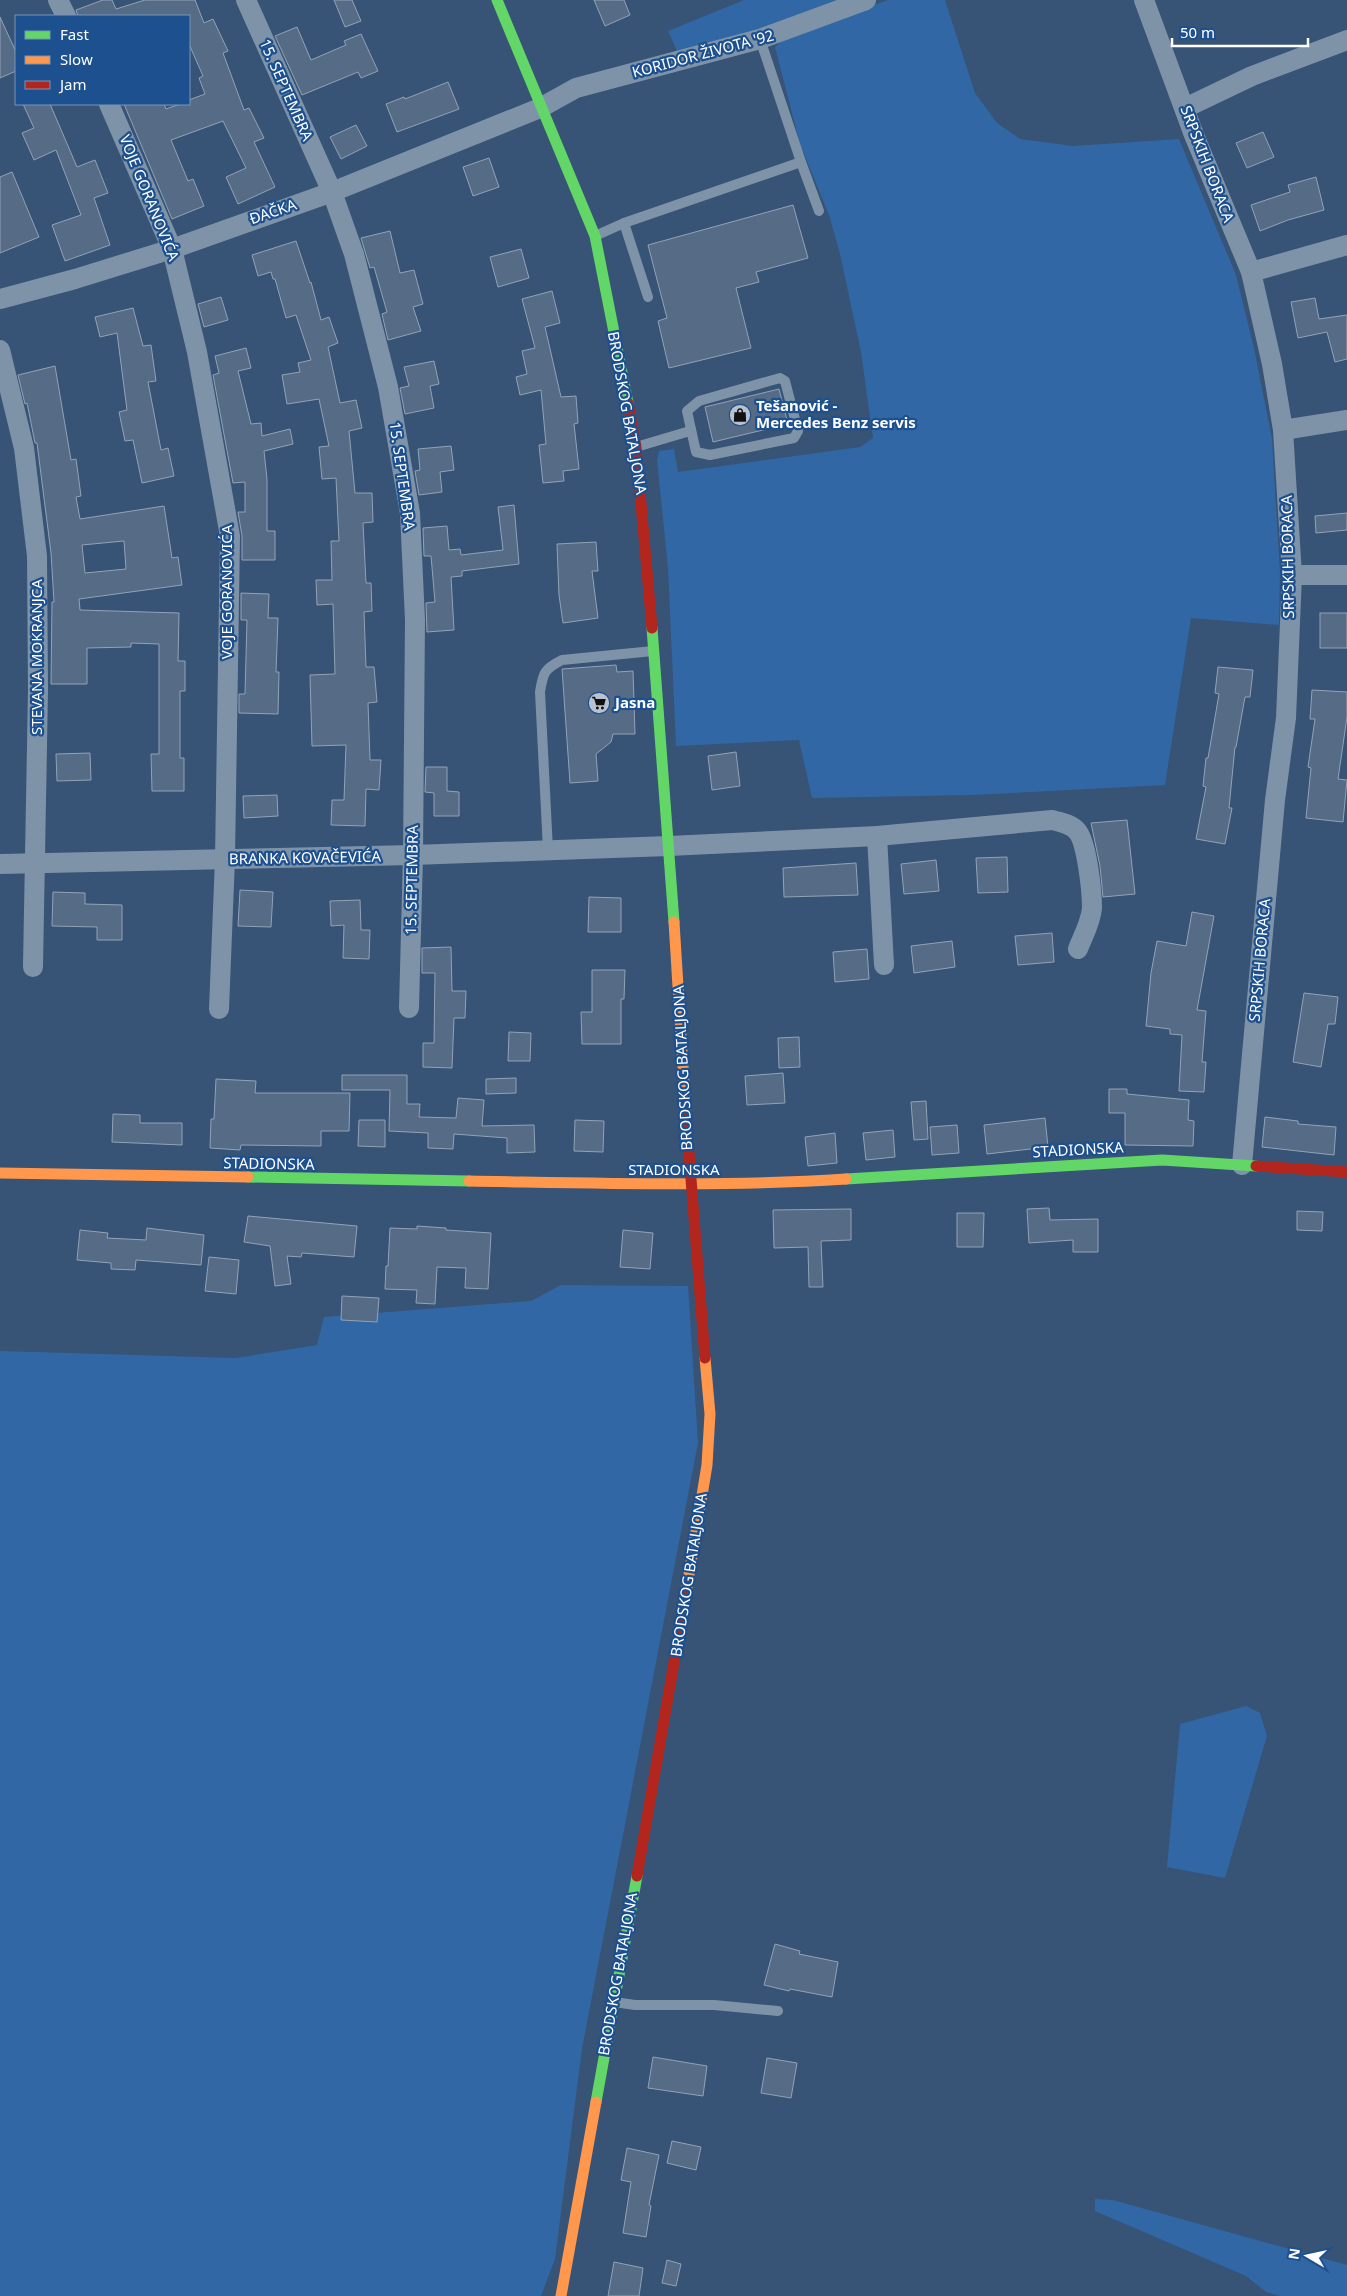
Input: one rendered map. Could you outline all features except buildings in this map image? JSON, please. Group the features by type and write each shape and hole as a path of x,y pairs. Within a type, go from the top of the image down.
{"street":[{"path":"58,0 66,15"},
{"name":"15. SEPTEMBRA","path":"246,0 332,192 354,254 388,387 410,513 415,620 413,855 409,1008"},
{"name":"BRODSKOG BATALJONA","path":"497,0 594,236 636,447 652,606 653,651 669,846 690,1185 710,1414 706,1465 664,1724 561,2296"},
{"name":"KORIDOR ŽIVOTA '92","path":"540,108 576,88 760,39 866,0"},
{"name":"SRPSKIH BORACA","path":"1144,0 1194,135 1251,272 1272,364 1283,430 1292,575 1286,718 1275,800 1242,1165"},
{"path":"1185,108 1252,76 1347,40"},
{"name":"VOJE GORANOVIĆA","path":"109,105 172,249 197,352 230,536 225,859 219,1008"},
{"name":"ĐAČKA","path":"0,299 172,249 332,192 540,108"},
{"path":"1251,272 1347,245"},
{"name":"STEVANA MOKRANJCA","path":"0,350 24,448 37,556 38,690 33,967"},
{"path":"1283,430 1347,420"},
{"path":"1292,575 1347,575"},
{"path":"669,846 877,836 1052,820 1064,823 1077,831 1086,850 1092,908 1088,926 1078,949"},
{"path":"877,836 884,965"},
{"name":"BRANKA KOVAČEVIĆA","path":"0,864 413,855 669,846"},
{"name":"STADIONSKA","path":"0,1173 690,1185 763,1184 1162,1160 1347,1172"}],"lane":[{"path":"760,39 819,212"},
{"path":"594,236 801,162"},
{"path":"624,224 648,297"},
{"path":"780,378 785,381 798,431 794,438 710,455 696,452 690,432 687,411 699,401 780,378"},
{"path":"636,447 690,432"},
{"path":"548,850 540,692 543,674 551,666 562,660 653,651"},
{"path":"614,2002 635,2005 714,2005 778,2011"}],"shaded area":[{"path":"744,0 851,0 767,31 678,53 668,31"},
{"path":"888,0 945,0 975,93 997,123 1020,139 1073,146 1179,139 1236,275 1254,348 1272,439 1280,572 1279,625 1191,618 1165,785 974,795 812,798 799,740 676,746 668,568 657,460 659,451 674,449 678,472 860,447 873,438 861,352 840,254 829,215 800,144 775,47 786,37"},
{"path":"561,1285 688,1286 698,1443 582,2049 555,2259 541,2296 0,2296 0,1351 236,1358 317,1345 324,1317 531,1301"},
{"path":"1246,1706 1260,1713 1267,1736 1225,1878 1167,1867 1180,1724"},
{"path":"1095,2199 1113,2200 1347,2265 1347,2296 1280,2296 1266,2292 1246,2276 1095,2211"}],"traffic: fast":[{"path":"497,0 595,236 628,403"},
{"path":"652,628 674,922"},
{"path":"846,1179 1162,1160 1256,1166"},
{"path":"248,1177 469,1181"},
{"path":"596,2102 637,1876"}],"traffic: slow":[{"path":"674,922 686,1115"},
{"path":"0,1173 248,1177"},
{"path":"469,1181 705,1184 846,1179"},
{"path":"686,1593 707,1465 710,1414 705,1358"},
{"path":"561,2296 596,2102"}],"traffic: jam":[{"path":"628,403 636,447 652,628"},
{"path":"686,1115 705,1358"},
{"path":"1256,1166 1347,1172"},
{"path":"637,1876 686,1593"}],"place":[{"name":"Tešanović - Mercedes Benz servis","path":"740,415"},
{"name":"Jasna","path":"599,703"}]}
